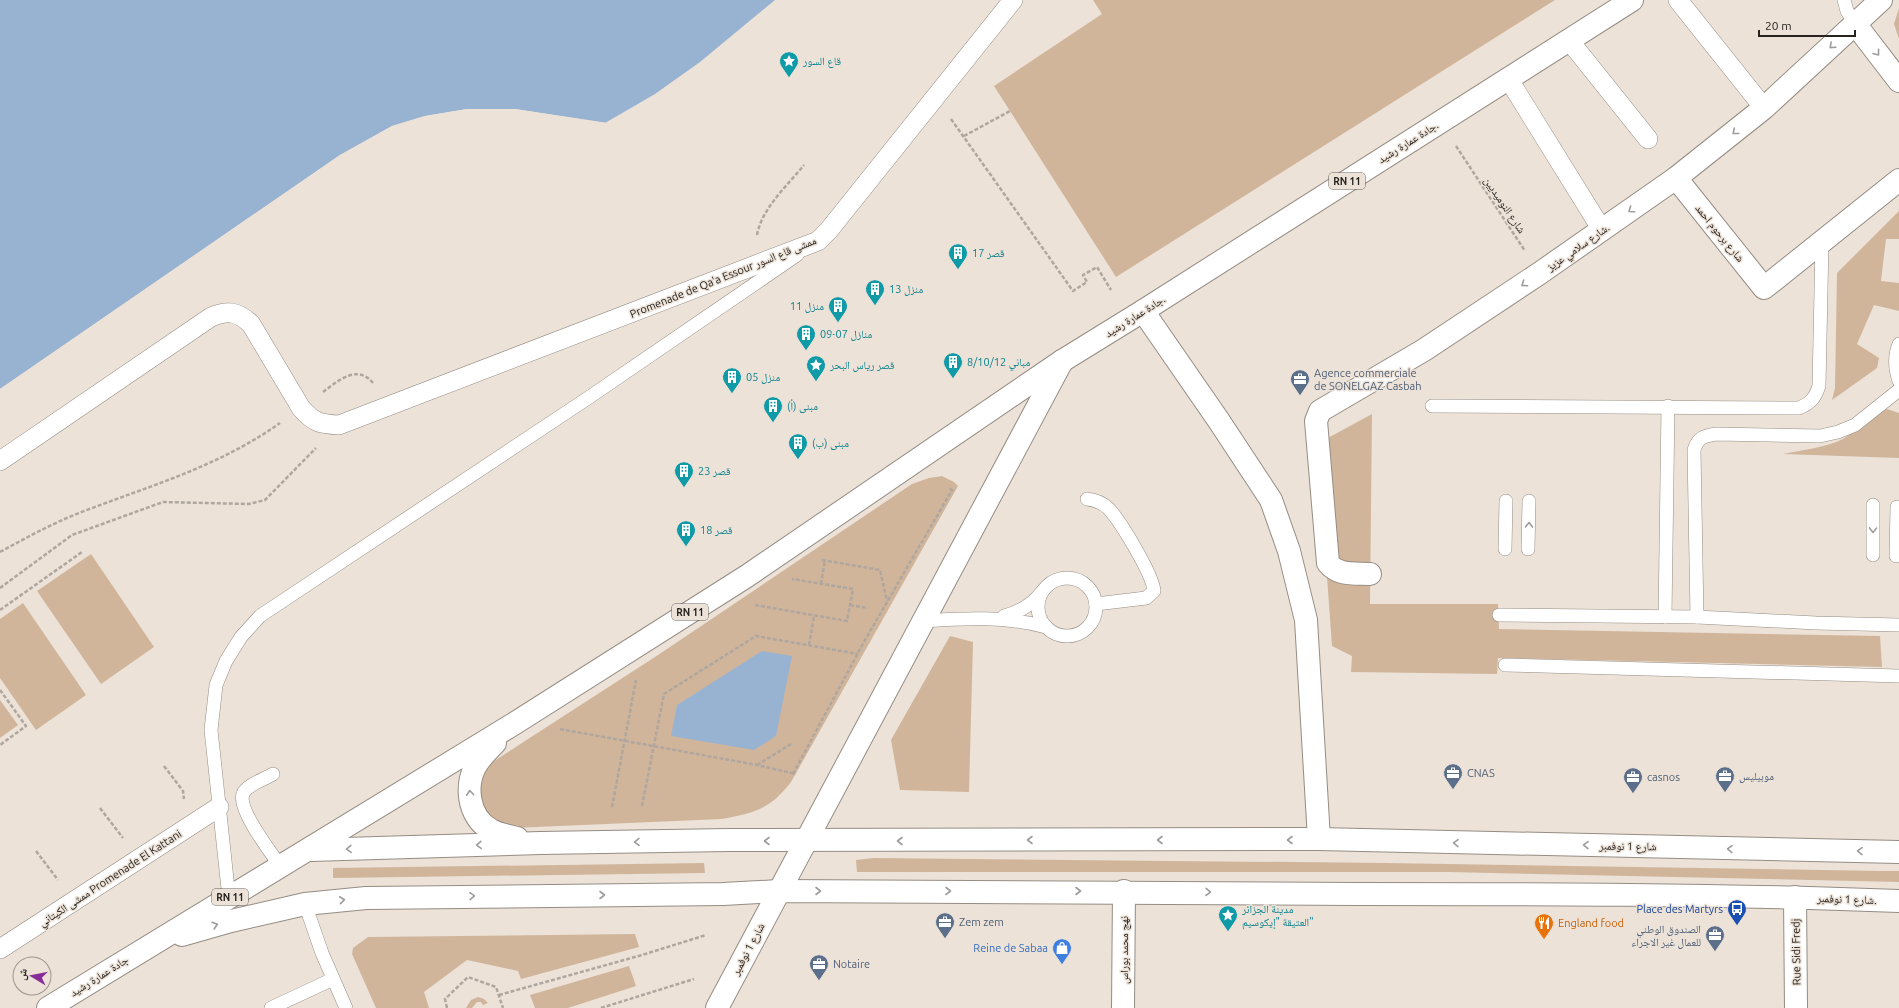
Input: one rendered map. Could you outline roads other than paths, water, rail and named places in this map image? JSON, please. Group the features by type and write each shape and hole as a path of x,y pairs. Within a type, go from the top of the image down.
{"main road":[{"name":"جادة عمارة رشيد.","path":"1062,361 1632,0"},
{"name":"شارع سلامي عزيز.","path":"1370,574 1342,573 1333,569 1328,562 1316,421 1320,411 1424,350 1540,273 1676,178 1764,108 1856,25 1866,12 1881,0"},
{"path":"1856,25 1899,81"},
{"name":"شارع برحوم احمد","path":"1676,178 1764,288 1822,243"},
{"path":"1822,243 1899,180"},
{"path":"1143,311 1219,421 1271,500 1289,551 1306,620 1319,839"},
{"name":"شارع 1 نوفمبر","path":"717,1008 1062,361"},
{"name":"RN 11","path":"151,945 310,850 512,725 747,576 1062,361"},
{"path":"512,725 478,762 472,774 469,789 472,806 478,819 490,830 540,843"},
{"name":"شارع 1 نوفمبر","path":"540,843 1319,839 1894,851"},
{"path":"310,850 540,843"},
{"name":"شارع 1 نوفمبر.","path":"151,945 231,920 305,904 366,898 723,894 779,891 1124,891 1349,894 1603,894 1795,897 1899,901"},
{"name":"نهج محمد بوراس","path":"1123,1008 1124,891"},
{"name":"Rue Sidi Fredj","path":"1795,897 1796,1008"},
{"name":"جادة عمارة رشيد","path":"48,1008 151,945"}],"street":[{"name":"Promenade de Qa'a Essour ممشى قاع السور","path":"0,461 210,317 225,312 242,316 251,324 301,408 310,418 321,424 339,425 818,241 829,230 1013,0"},
{"path":"1678,0 1764,108"},
{"path":"1576,49 1648,139"},
{"path":"1514,88 1602,230"},
{"name":"ممشى الكيتاني Promenade El Kattani","path":"0,949 219,807"}],"lane":[{"path":"1844,0 1847,11 1856,25"},
{"path":"229,898 211,730 216,685 226,661 240,637 260,616 575,406 818,241"},
{"path":"1432,406 1668,406 1783,409 1799,408 1810,404 1816,396 1819,386 1822,243"},
{"path":"1899,344 1896,350 1896,370 1899,381"},
{"path":"1697,617 1694,450 1697,441 1703,436 1716,434 1820,436 1838,432 1855,425 1899,390"},
{"path":"1665,617 1668,406"},
{"path":"1088,499 1098,501 1109,509 1149,573 1154,591 1146,598 1096,604"},
{"path":"1505,549 1506,501"},
{"path":"1528,549 1529,501"},
{"path":"1873,505 1873,555"},
{"path":"1896,556 1897,507"},
{"path":"923,621 997,619 1026,622 1046,627 1063,636 1081,633 1089,627 1094,619 1096,599 1084,583 1076,579 1066,578 1056,580 1048,585 1034,603 1019,612 997,619"},
{"path":"1042,592 1039,601 1039,611 1046,627"},
{"path":"1499,615 1697,617 1816,623 1899,625"},
{"path":"1505,665 1899,676"},
{"path":"274,774 247,789 242,795 242,804 253,826 281,867"},
{"path":"305,904 333,979 346,1008"},
{"path":"271,1008 333,979"}],"water":[{"path":"0,0 775,0 700,62 655,94 605,123 515,109 467,109 425,116 392,126 340,155 0,389"},
{"path":"762,651 792,656 776,736 754,750 671,736 677,705"}],"place":[{"name":"قاع السور","path":"789,78"},
{"name":"قصر 17","path":"958,270"},
{"name":"منزل 13","path":"875,306"},
{"name":"منزل 11","path":"838,323"},
{"name":"منازل 07-09","path":"806,351"},
{"name":"مباني 8/10/12","path":"953,379"},
{"name":"قصر رياس البحر","path":"816,382"},
{"name":"منزل 05","path":"732,394"},
{"name":"Agence commerciale de SONELGAZ Casbah","path":"1300,396"},
{"name":"مبنى (أ)","path":"773,423"},
{"name":"مبنى (ب)","path":"798,460"},
{"name":"قصر 23","path":"684,488"},
{"name":"قصر 18","path":"686,547"},
{"name":"CNAS","path":"1453,790"},
{"name":"موبيليس","path":"1725,793"},
{"name":"casnos","path":"1633,794"},
{"name":"Place des Martyrs","path":"1737,926"},
{"name":"مدينة الجزائر العتيقة \"إيكوسيم\"","path":"1228,932"},
{"name":"Zem zem","path":"945,939"},
{"name":"England food","path":"1544,940"},
{"name":"الصندوق الوطني للعمال غير الاجراء","path":"1715,952"},
{"name":"Reine de Sabaa","path":"1062,965"},
{"name":"Notaire","path":"819,981"}]}
